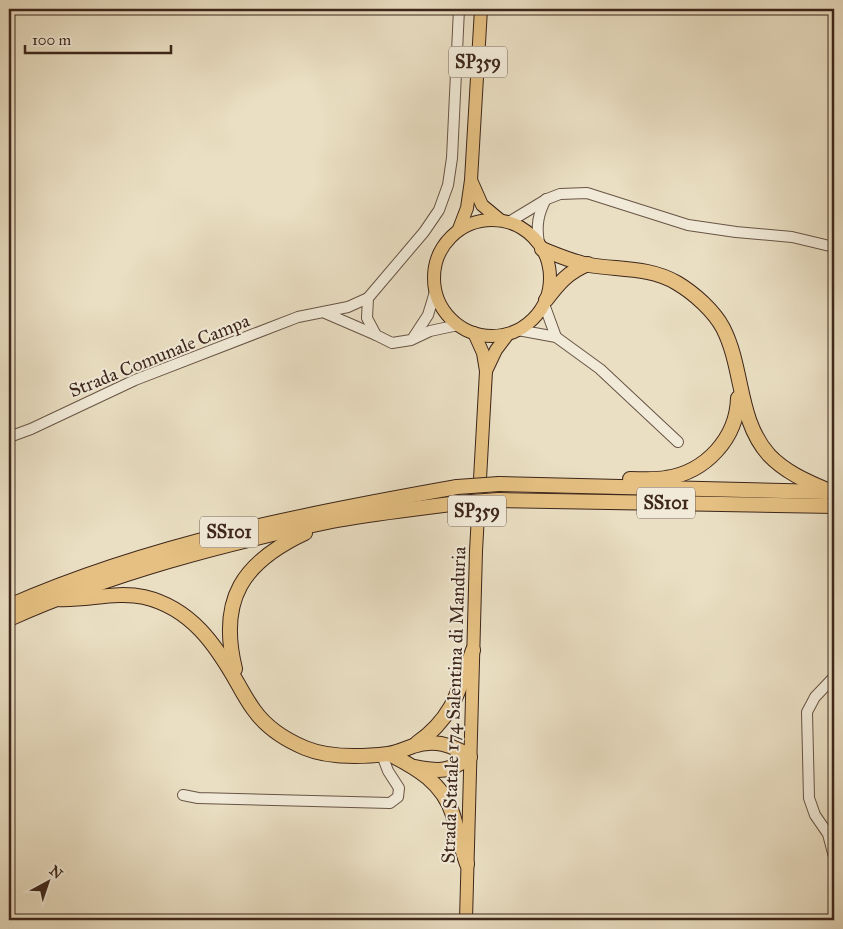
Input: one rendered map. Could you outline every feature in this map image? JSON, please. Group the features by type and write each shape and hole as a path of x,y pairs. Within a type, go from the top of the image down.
{"highway":[{"path":"540,246 588,264 652,272 677,283 706,306 722,327 738,377 746,416 754,434 770,455 790,472 834,493"},
{"path":"545,302 563,277 575,269 588,264"},
{"path":"584,487 620,479 666,478 693,470 700,465 715,454 728,435 738,410 738,377"},
{"name":"SS101","path":"9,606 121,563 218,535 323,510 458,487 499,484 834,493"},
{"name":"SS101","path":"9,619 131,572 223,546 326,523 457,504 498,500 834,506"},
{"path":"238,684 231,653 230,619 235,594 249,570 259,560 294,538 326,523"},
{"path":"57,600 119,595 144,597 168,606 207,634 253,710 267,725 306,749 328,754 386,754 426,744 448,744 470,757 444,771 415,767"},
{"path":"412,747 433,732 454,704 473,650"},
{"path":"386,754 415,767 444,794 453,814 467,864"}],"main road":[{"name":"SP359","path":"459,229 467,208 471,180 481,9"},
{"name":"SP359","path":"471,180 482,205 504,221"},
{"path":"479,221 504,221 528,232 540,246 550,274 545,302 537,314 513,332 491,336 474,333 458,326 440,305 435,292 433,278 440,250 459,229 479,221"},
{"name":"Strada Statale 174 Salentina di Manduria","path":"486,371 496,350 513,332"},
{"name":"Strada Statale 174 Salentina di Manduria","path":"466,920 480,457 486,371 483,353 474,333"}],"street":[{"path":"376,335 367,318 368,298 424,232 440,210 448,185 452,158 459,9"},
{"path":"504,221 560,194 587,193 688,225 792,237 834,247"},
{"path":"540,246 536,227 540,211 547,199"},
{"path":"412,340 428,316 435,292"},
{"name":"Strada Comunale Campa","path":"9,436 31,430 135,380 298,317 325,314 368,298"},
{"path":"545,302 556,338"},
{"path":"325,314 392,343 412,340 430,330 458,326"},
{"path":"513,332 556,338 600,369 678,442"},
{"path":"834,677 814,697 807,712 809,798 815,815 828,834 834,857"},
{"path":"183,795 207,798 390,803 398,797 399,788 388,772 386,754"}]}
